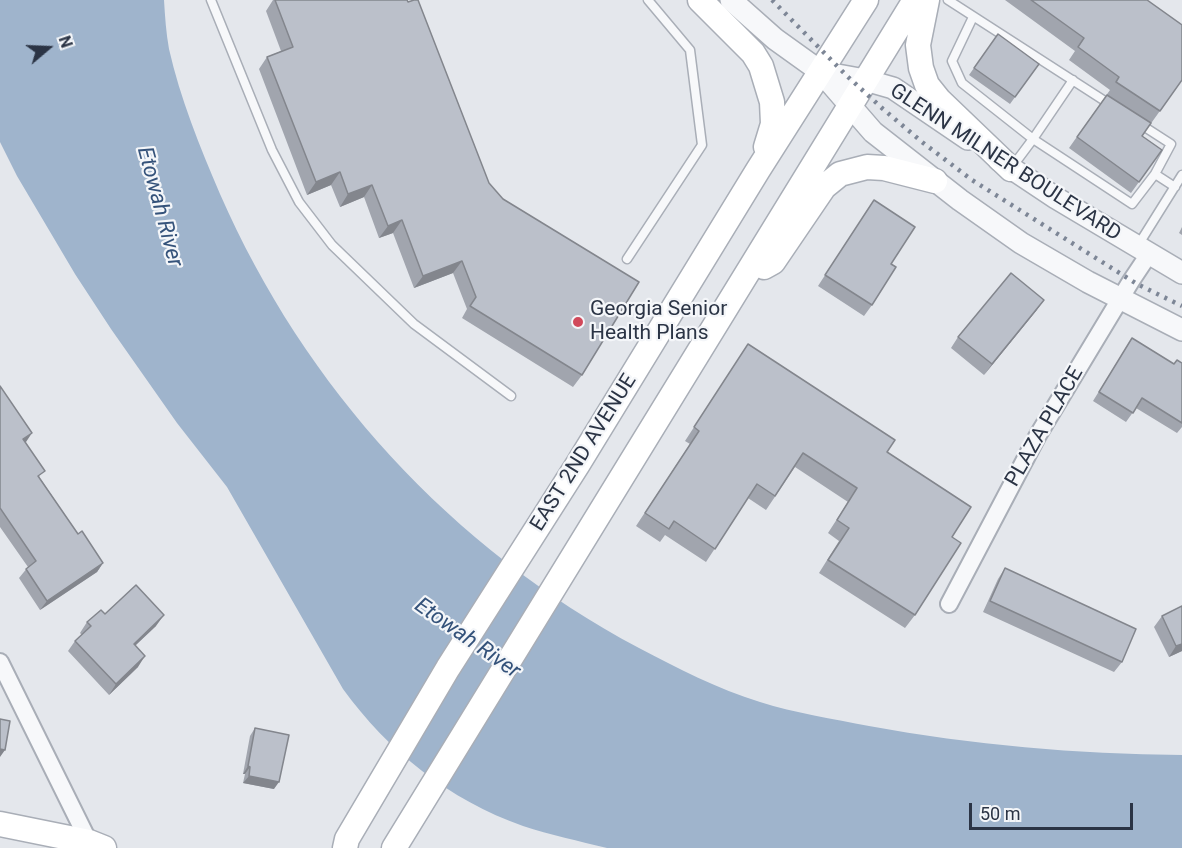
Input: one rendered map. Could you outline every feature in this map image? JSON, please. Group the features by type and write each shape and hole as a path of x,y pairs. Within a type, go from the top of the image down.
{"main road":[{"path":"699,0 753,53 761,66 772,102 773,124 758,170"},
{"name":"EAST 2ND AVENUE","path":"345,848 347,839 448,668 578,464 758,170 866,0"},
{"path":"394,848 915,0"},
{"path":"927,0 918,45 921,68 927,85 939,100 1011,169"},
{"path":"746,277 773,262 824,187 840,174 867,167 884,168 935,181"},
{"path":"0,824 97,845"}],"street":[{"name":"GLENN MILNER BOULEVARD","path":"731,0 775,39 821,72 873,132 935,181 1022,243 1120,299 1182,330"},
{"name":"GLENN MILNER BOULEVARD","path":"821,72 893,88 1011,169 1182,273"},
{"name":"PLAZA PLACE","path":"949,604 1038,435 1120,299 1143,251"},
{"path":"0,662 97,845"}],"lane":[{"path":"212,0 272,150 298,202 332,245 414,324 511,396"},
{"path":"627,259 702,145 690,50 648,0"},
{"path":"948,0 1122,112"},
{"path":"973,17 952,61 962,83 1033,139 1132,204 1155,174 1171,144 1132,118"},
{"path":"1011,169 1073,80"},
{"path":"1155,174 1175,187"},
{"path":"1143,251 1182,175"}],"water":[{"name":"Etowah River","path":"0,0 164,0 169,49 198,140 220,194 255,265 295,333 340,397 391,456 446,512 506,562 571,608 639,648 713,684 773,706 908,733 986,743 1103,753 1182,755 1182,848 607,848 523,826 496,815 445,788 400,753 361,712 343,689 227,487 177,423 111,329 75,274 17,176 0,142"}],"building":[{"path":"275,0 407,0 408,2 418,0 489,183 503,199 639,282 582,375 470,306 476,297 462,261 423,276 402,220 388,226 372,185 348,194 340,172 316,182 267,57 293,47"},
{"path":"1031,0 1147,0 1182,25 1182,80 1160,111 1116,82 1119,77 1078,47 1084,38"},
{"path":"998,34 1039,64 1015,97 974,68"},
{"path":"1107,95 1151,123 1142,136 1162,150 1139,182 1077,137"},
{"path":"874,200 915,227 891,264 896,267 872,305 825,275"},
{"path":"1011,273 1044,300 992,364 958,337"},
{"path":"1132,338 1174,364 1177,360 1182,363 1182,423 1142,398 1133,413 1099,392"},
{"path":"748,344 895,440 887,452 971,507 952,537 961,543 915,615 828,560 849,528 837,520 857,488 803,453 775,496 757,484 715,549 674,521 669,529 645,513 699,431 694,427"},
{"path":"0,386 32,433 23,439 45,471 38,476 78,534 82,531 103,563 47,601 26,569 36,561 0,508"},
{"path":"1005,568 1136,629 1122,662 990,601"},
{"path":"136,585 164,615 134,644 145,656 116,684 75,641 91,626 87,622 101,610 105,614"},
{"path":"1182,606 1182,644 1176,646 1162,616"},
{"path":"0,719 10,721 5,750 0,749"},
{"path":"255,728 289,735 279,782 249,776 250,767 248,766"}],"railway":[{"path":"772,0 883,109 972,180 1137,284 1182,306"}],"place":[{"name":"Georgia Senior Health Plans","path":"578,322"}]}
